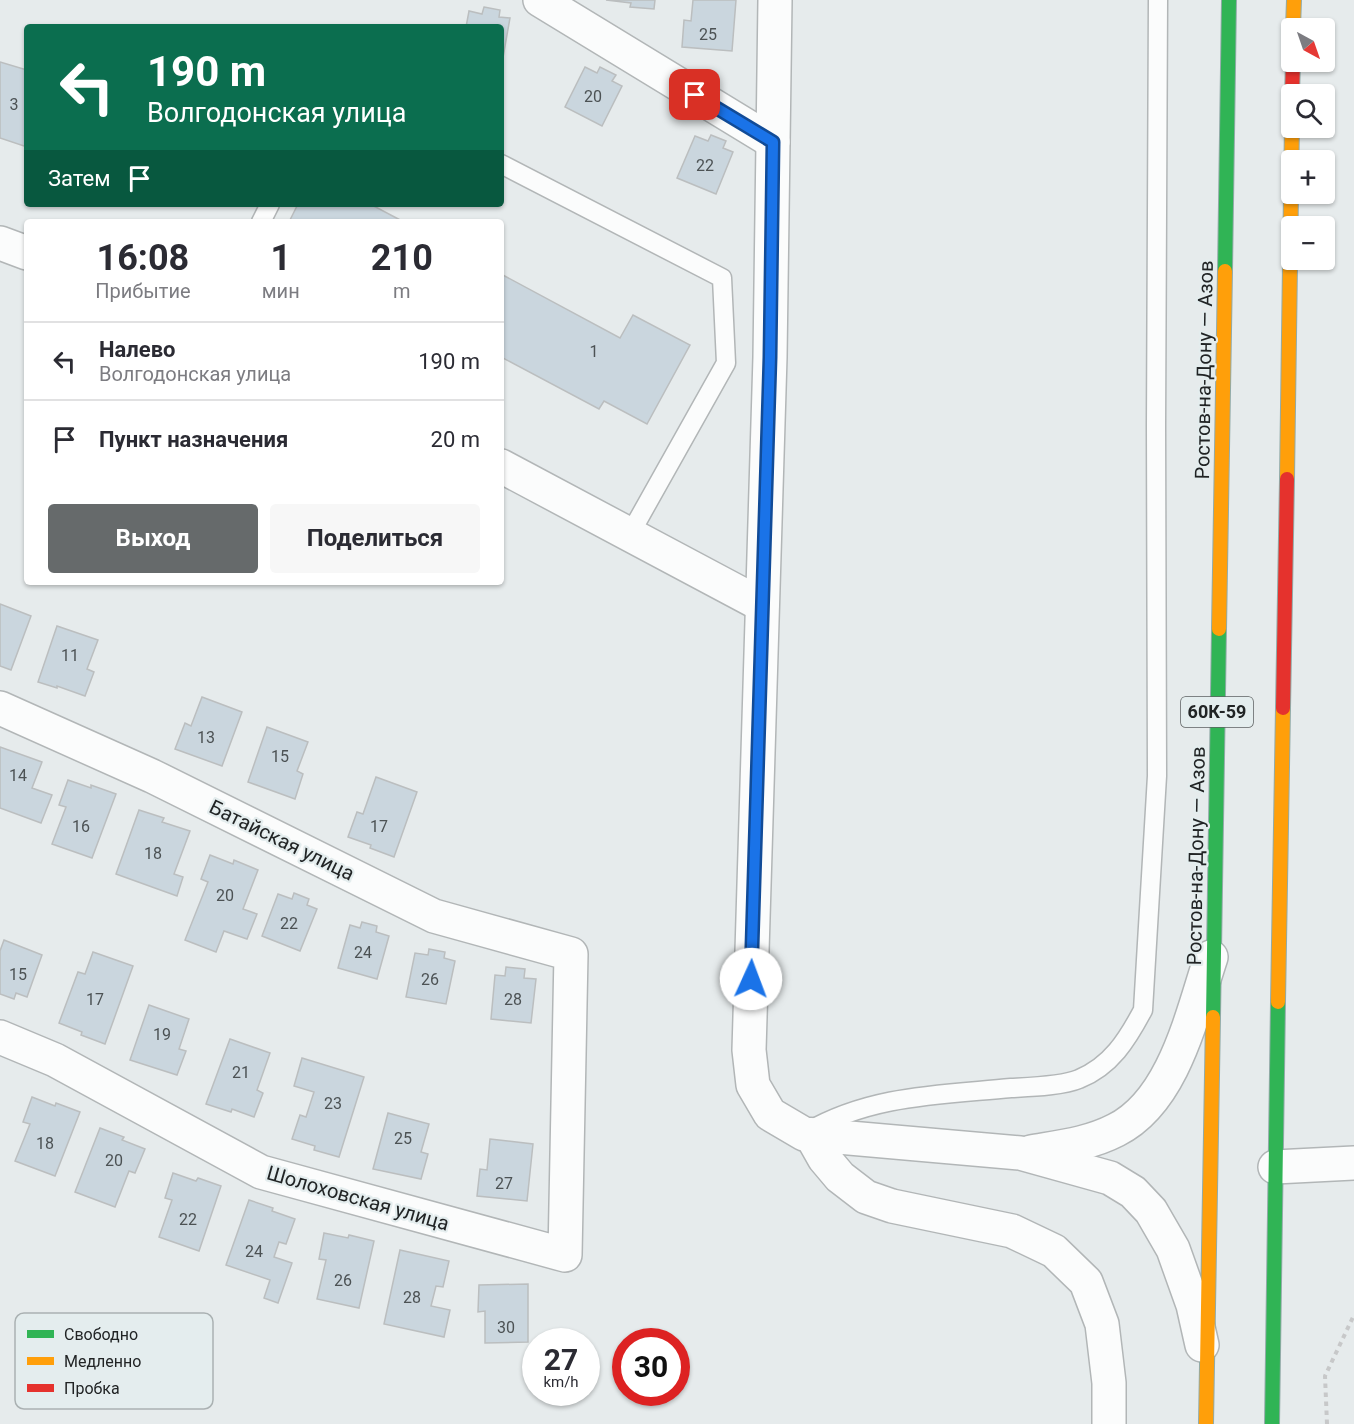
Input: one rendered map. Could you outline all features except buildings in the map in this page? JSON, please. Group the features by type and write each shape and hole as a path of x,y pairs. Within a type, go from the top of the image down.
{"main road":[{"name":"Ростов-на-Дону — Азов","path":"1206,1424 1229,0"},
{"path":"1293,18 1294,0"},
{"name":"60К-59","path":"1272,1424 1292,138"}],"street":[{"path":"540,0 773,142"},
{"path":"775,0 770,357 749,1050 753,1085 770,1114 807,1134 1020,1154 1110,1178 1133,1192 1151,1211 1164,1230 1173,1250 1193,1305 1207,1370"},
{"path":"0,243 24,252"},
{"path":"504,467 762,604"},
{"name":"Батайская улица","path":"0,708 152,776 434,916 572,954 565,1255"},
{"path":"1020,1154 1068,1146 1098,1138 1118,1129 1136,1116 1156,1096 1170,1070 1214,952"},
{"name":"Шолоховская улица","path":"0,1037 55,1060 261,1172 565,1255"},
{"path":"807,1134 840,1178 866,1197 892,1206 1012,1231 1054,1251 1086,1282 1102,1324 1109,1383 1109,1424"},
{"path":"1275,1167 1354,1163"}],"lane":[{"path":"807,1134 832,1118 863,1108 909,1098 1040,1086 1078,1080 1110,1061 1127,1040 1143,1010 1157,776 1158,0"},
{"path":"504,166 722,278 726,363 630,534"}],"path":[{"path":"1327,1424 1325,1376 1354,1315"}],"traffic: fast":[{"path":"1225,271 1229,0"},
{"path":"1213,1017 1219,629"},
{"path":"1272,1424 1278,1002"}],"traffic: slow":[{"path":"1293,18 1294,0"},
{"path":"1287,479 1292,138"},
{"path":"1219,629 1225,271"},
{"path":"1278,1002 1283,708"},
{"path":"1206,1424 1213,1017"}],"traffic: jam":[{"path":"1292,84 1293,72"},
{"path":"1283,708 1287,479"}],"route":[{"path":"695,95 773,142 770,357 751,979"}]}
